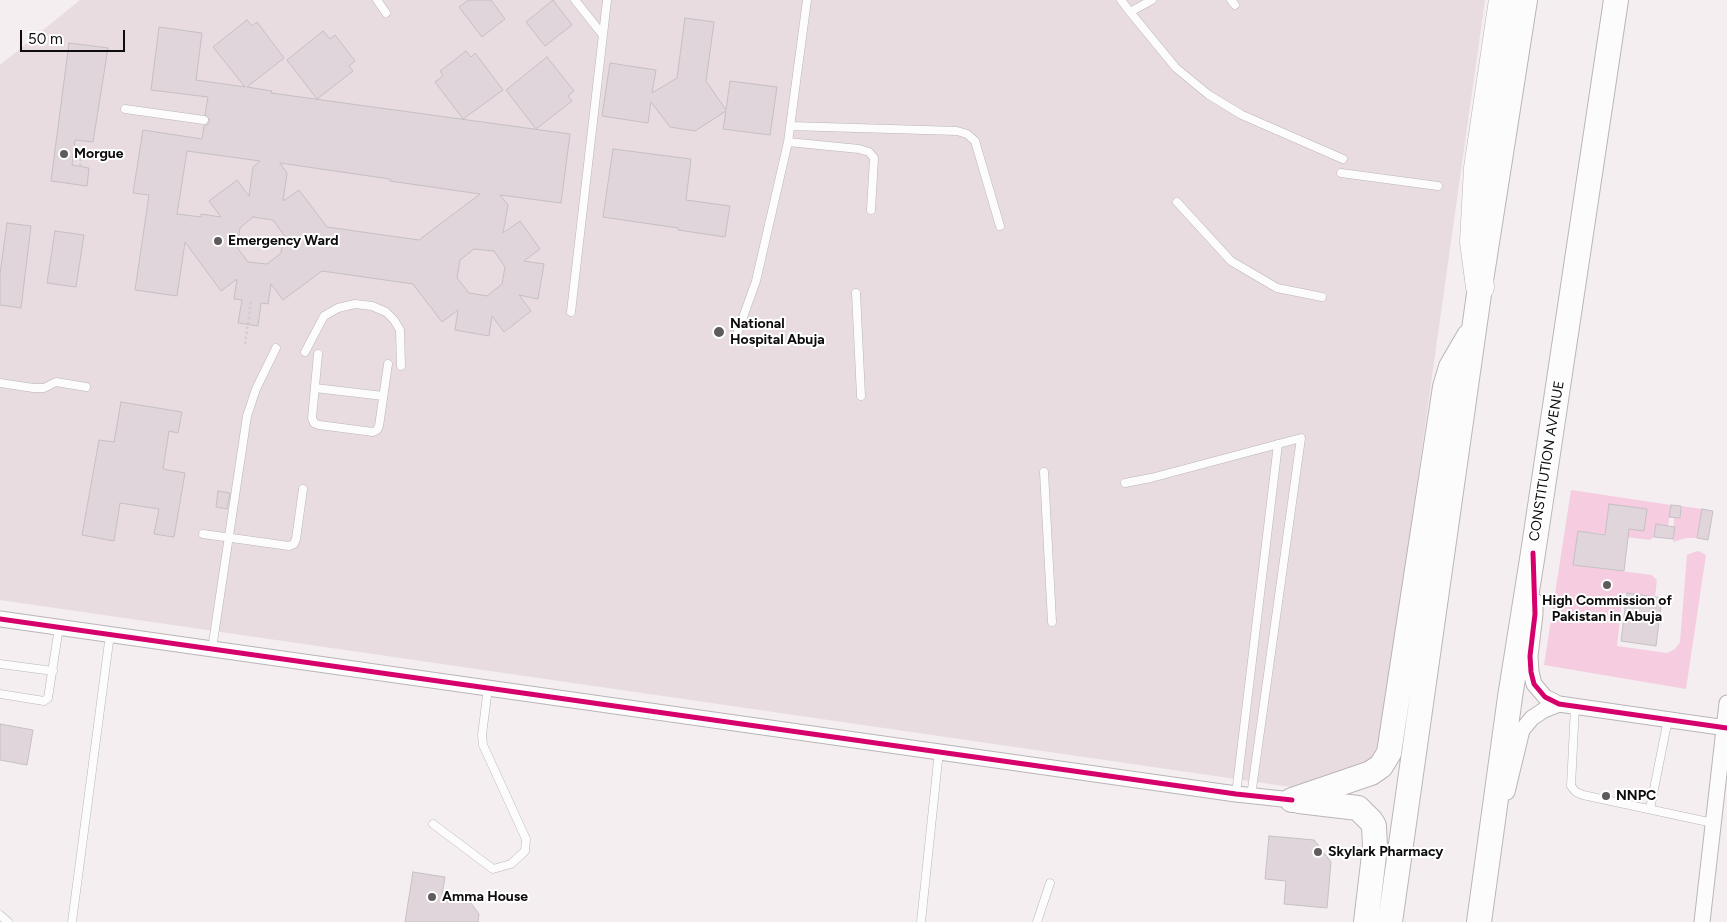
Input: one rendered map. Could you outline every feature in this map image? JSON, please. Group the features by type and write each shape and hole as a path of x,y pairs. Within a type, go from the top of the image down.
{"highway":[{"path":"1480,287 1474,242 1478,168 1503,0"}],"main road":[{"path":"1390,922 1480,287 1524,0"},
{"name":"CONSTITUTION AVENUE","path":"1479,922 1510,696 1616,0"},
{"path":"1292,800 1371,773 1380,766 1389,753 1445,388 1451,367 1475,326"},
{"path":"1292,800 1351,806 1363,812 1371,821 1374,826 1375,847 1366,922"}],"street":[{"path":"1533,553 1535,614 1530,672 1534,684 1545,697 1567,705 1725,727"},
{"path":"0,619 1243,795 1292,800"},
{"path":"1702,922 1727,703"},
{"path":"1491,838 1501,814 1522,730 1532,718 1544,710 1567,705"}],"lane":[{"path":"377,0 386,13"},
{"path":"575,0 602,34"},
{"path":"571,312 607,0"},
{"path":"736,334 756,280 788,142 807,0"},
{"path":"1122,0 1176,68 1208,95 1242,115 1343,159"},
{"path":"1130,12 1152,0"},
{"path":"124,109 204,120"},
{"path":"790,126 957,131 967,134 975,141 1000,226"},
{"path":"788,142 859,149 869,152 874,158 871,210"},
{"path":"1341,173 1438,186"},
{"path":"1177,202 1231,261 1277,288 1322,297"},
{"path":"856,293 860,396"},
{"path":"305,352 324,316 338,308 355,304 372,306 386,312 400,330 401,366"},
{"path":"212,648 247,416 256,389 276,348"},
{"path":"318,354 312,418 314,423 319,425 373,432 380,426 388,364"},
{"path":"0,383 44,388 56,382 86,387"},
{"path":"315,388 383,396"},
{"path":"1124,482 1151,478 1301,438 1243,795"},
{"path":"1243,795 1278,444"},
{"path":"1044,472 1052,622"},
{"path":"203,534 229,536 289,546 294,544 303,489"},
{"path":"0,694 44,701 48,698 59,627"},
{"path":"72,922 110,634"},
{"path":"0,664 53,671"},
{"path":"433,824 493,869 511,864 525,851 526,839 483,745 482,735 488,688"},
{"path":"1567,705 1571,786 1576,792 1713,823"},
{"path":"1650,809 1668,719"},
{"path":"921,922 939,751"},
{"path":"1037,922 1050,883"},
{"path":"0,915 8,922"}],"path":[{"path":"80,166 82,153 118,157"},
{"path":"245,344 251,302"}],"shaded area":[{"name":"National Hospital Abuja","path":"80,0 1485,0 1378,760 1291,787 0,600 0,65"},
{"path":"1571,490 1671,505 1668,526 1656,525 1654,537 1650,540 1578,531 1574,565 1652,575 1657,580 1655,597 1623,593 1617,646 1667,653 1675,649 1680,642 1687,555 1699,551 1706,555 1686,689 1544,665"},
{"path":"1681,506 1702,509 1697,538 1686,538 1673,542 1674,518 1680,518"}],"building":[{"path":"468,0 491,0 505,19 482,37 459,7"},
{"path":"553,0 572,25 545,46 526,22"},
{"path":"685,18 714,22 706,81 726,110 730,81 777,87 770,135 723,129 726,111 695,131 670,127 651,102 648,123 602,116 610,63 656,70 652,93 677,78"},
{"path":"247,20 252,26 257,22 284,58 247,87 272,91 271,93 570,134 561,203 500,195 508,205 503,233 520,221 540,249 524,261 544,264 538,299 519,295 531,311 504,332 492,316 489,336 455,330 458,310 442,322 413,284 322,271 283,300 271,284 268,304 261,303 258,326 238,323 242,300 234,299 237,279 221,291 185,242 177,296 135,290 149,195 133,193 143,130 202,139 204,126 210,120 205,115 208,97 151,90 159,27 202,33 196,80 245,87 213,47","holes":["187,151 260,161 253,167 249,196 237,180 209,201 221,217 201,214 201,217 177,214","280,163 480,194 419,240 327,227 299,190 283,201 287,173","253,217 273,220 284,235 281,253 267,264 248,262 237,247 240,228","474,249 494,251 505,267 502,284 487,296 469,293 457,278 460,260"]},
{"path":"323,31 330,39 335,35 355,61 349,66 353,71 317,99 287,60"},
{"path":"69,43 108,48 93,142 75,140 72,165 89,168 87,186 51,181"},
{"path":"466,51 471,57 475,53 503,90 463,119 435,82 443,76 440,71"},
{"path":"547,57 574,91 568,96 572,101 536,129 506,90"},
{"path":"613,149 691,159 686,200 730,206 725,237 603,217"},
{"path":"7,223 31,226 21,308 0,305 0,274"},
{"path":"55,231 84,235 76,287 47,283"},
{"path":"121,402 182,412 178,433 169,431 163,469 185,473 174,537 154,534 159,509 120,503 114,541 82,535 99,440 114,442"},
{"path":"218,491 230,493 227,509 216,507"},
{"path":"1609,504 1647,509 1644,531 1629,529 1624,571 1573,565 1578,531 1605,535"},
{"path":"1671,505 1681,506 1680,518 1669,517"},
{"path":"1702,509 1713,511 1708,540 1697,538"},
{"path":"1656,524 1675,527 1673,539 1654,537"},
{"path":"1627,593 1662,598 1656,646 1621,641"},
{"path":"0,724 33,730 27,765 0,760"},
{"path":"1269,836 1314,840 1331,862 1327,908 1284,904 1286,881 1265,879"},
{"name":"Amma House","path":"413,872 445,877 442,895 468,899 479,914 478,922 405,922"}],"cycle path":[{"path":"1533,553 1535,614 1530,656 1531,672 1534,684 1545,697 1559,704 1727,728"},
{"path":"0,619 1236,794 1292,800"}],"place":[{"name":"Morgue","path":"64,154"},
{"name":"Emergency Ward","path":"218,241"},
{"name":"National Hospital Abuja","path":"719,332"},
{"name":"High Commission of Pakistan in Abuja","path":"1607,585"},
{"name":"NNPC","path":"1606,796"},
{"name":"Skylark Pharmacy","path":"1318,852"},
{"name":"Amma House","path":"432,897"}]}
